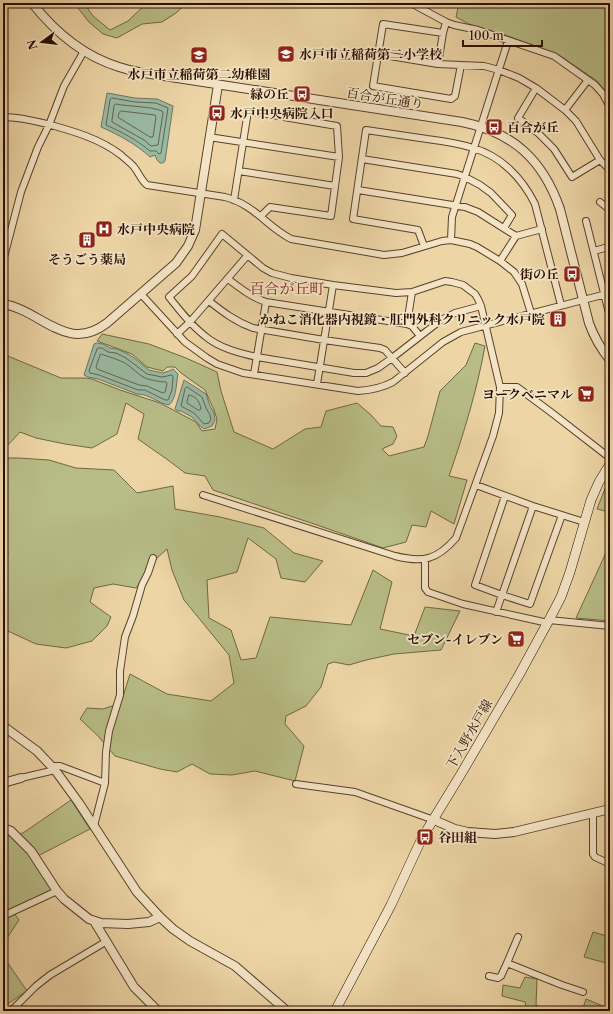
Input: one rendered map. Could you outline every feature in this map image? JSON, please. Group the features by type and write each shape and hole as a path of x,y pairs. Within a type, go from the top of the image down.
{"main road":[{"name":"下入野水戸線","path":"335,1011 391,905 422,838 434,820 549,622 561,597 570,572 590,500 610,464"}],"street":[{"name":"百合が丘通り","path":"32,3 48,22 75,46 107,63 133,71 462,122 481,126 519,146 533,159 545,176 555,195 560,209 582,300 593,333 610,360"},
{"path":"411,3 454,25 478,30 554,56 595,85 603,94 610,107"},
{"path":"438,64 446,22"},
{"path":"443,33 383,24 374,86 451,99 456,96 461,65"},
{"path":"451,240 452,217 508,41"},
{"path":"3,261 20,192 64,86 84,51"},
{"path":"378,54 438,64 484,66 519,78 536,88 566,110 576,121 600,160 610,170"},
{"path":"566,110 588,80"},
{"path":"3,304 23,309 62,331 83,334 96,331 176,263 188,246 195,230 218,85"},
{"path":"536,88 518,118 538,133 554,149 572,177 600,160"},
{"path":"234,200 248,111 337,126 339,157 331,216 270,207 260,216"},
{"path":"3,117 22,118 93,138 121,155 134,167 143,181 147,184 225,197 234,200 248,207 284,236 291,239 384,255 402,253 442,241 451,240 470,244 514,272 522,284 531,313"},
{"path":"424,246 418,230 353,219 366,130 453,143 474,148 490,155 509,169 530,194 535,204 561,305"},
{"path":"209,137 339,157"},
{"path":"362,159 457,174 476,182 491,193 512,215 504,228"},
{"path":"239,171 335,186"},
{"path":"358,190 465,206 478,212 516,236"},
{"path":"600,202 610,210"},
{"path":"586,221 607,294 610,317"},
{"path":"500,262 516,236 542,229"},
{"path":"203,495 395,556 414,560 425,559 438,555 456,538 493,436 499,413 500,387 486,325 478,299 470,289 463,285 445,281 412,292 387,293 281,276 263,268 222,234 192,276 169,297 190,322 206,337 234,351 257,357 360,373 372,371 392,358 441,320 450,315 480,306"},
{"path":"594,251 608,247 610,248"},
{"path":"177,334 190,322 248,256"},
{"path":"228,279 243,291 266,302 407,324 412,326 420,336"},
{"path":"317,384 333,285"},
{"path":"407,324 412,292"},
{"path":"141,294 185,342 217,364 254,374 350,390 366,390 393,382 443,342 461,332 607,294"},
{"path":"209,301 231,318 245,325 324,340 380,348 385,350 405,373"},
{"path":"254,374 266,302"},
{"path":"500,387 517,387 610,458"},
{"path":"476,485 533,506 584,522"},
{"path":"505,496 475,585 502,595 530,604 562,515"},
{"path":"496,612 533,506"},
{"path":"94,826 105,783 106,752 109,731 120,696 120,671 125,637 142,585 153,558"},
{"path":"425,559 426,588 428,592 463,604 549,622 610,626"},
{"path":"3,726 37,751 53,768 79,803 137,892 160,917 173,929 190,941 235,966 287,1011"},
{"path":"3,783 60,766 105,783"},
{"path":"296,784 355,792 434,820 454,829 468,832 495,834 514,832 610,809"},
{"path":"593,813 593,854 595,857 610,864"},
{"path":"3,828 11,831 31,851 57,891 83,916 94,921 110,924 148,922 160,917"},
{"path":"3,916 57,891"},
{"path":"94,921 138,992 158,1011"},
{"path":"489,976 498,978 501,976 518,937"},
{"path":"11,1011 36,986 50,975 107,941"},
{"path":"507,963 583,992"}],"green space":[{"path":"74,3 84,3 93,16 110,30 128,21 147,3 187,3 176,13 162,22 142,24 117,38 103,34 89,22"},
{"path":"459,3 610,3 610,99 597,81 559,55 508,36 469,24 456,17"},
{"path":"3,221 8,222 3,249"},
{"path":"102,334 149,344 217,372 221,391 234,432 273,449 305,429 321,427 326,411 357,403 381,426 393,427 397,436 393,444 382,449 389,456 424,447 440,391 466,365 475,343 485,346 470,411 449,476 467,480 454,524 431,511 426,527 412,525 406,542 383,548 213,490 205,476 185,473 138,439 144,414 126,403 117,434 92,448 36,438 20,432 7,446 3,446 3,354 61,378 92,379 160,403 196,422 202,431 215,429 217,419 205,390 175,367 167,367 163,371 147,367 132,354 97,341"},
{"path":"3,458 49,460 76,468 114,470 137,493 173,486 175,509 220,517 264,528 294,553 323,561 305,582 281,578 276,559 248,538 237,572 207,580 209,618 231,630 241,660 256,658 270,617 351,625 373,570 392,582 380,629 414,636 425,607 460,611 441,650 394,654 349,665 334,662 328,664 321,687 306,706 286,716 285,724 304,746 295,781 255,771 232,775 210,774 192,764 177,772 160,769 115,756 98,736 80,719 87,708 103,709 121,703 130,674 167,694 211,701 234,683 229,655 184,600 172,570 167,549 157,558 136,588 113,584 94,588 90,602 111,617 107,626 92,641 66,648 36,644 3,630 3,563 8,553 3,534"},
{"path":"610,481 609,512 597,509 606,486"},
{"path":"610,544 610,621 576,618"},
{"path":"71,800 90,829 32,859 52,890 11,909 19,920 3,944 3,837 23,833"},
{"path":"593,932 610,937 610,964 584,957"},
{"path":"3,956 27,991 3,1007"},
{"path":"525,977 537,979 536,1005 549,1011 527,1011 525,1002 502,996 503,985 520,988"},
{"path":"586,999 610,1009 610,1011 582,1011"}],"water":[{"path":"107,93 135,98 157,99 173,106 165,161 163,163 160,163 157,160 155,155 150,157 127,140 101,127"},
{"path":"97,343 128,354 149,370 163,373 173,369 178,374 175,394 172,402 169,405 165,404 146,395 137,394 84,375 94,344"},
{"path":"184,380 206,394 214,413 215,420 212,426 204,429 192,417 175,409"}],"place":[{"name":"水戸市立稲荷第二小学校","path":"286,54"},
{"name":"水戸市立稲荷第二幼稚園","path":"199,55"},
{"name":"緑の丘","path":"302,94"},
{"name":"水戸中央病院入口","path":"217,113"},
{"name":"百合が丘","path":"494,127"},
{"name":"水戸中央病院","path":"104,229"},
{"name":"そうごう薬局","path":"87,240"},
{"name":"街の丘","path":"572,274"},
{"name":"かねこ消化器内視鏡・肛門外科クリニック水戸院","path":"558,319"},
{"name":"ヨークベニマル","path":"586,394"},
{"name":"セブン-イレブン","path":"516,639"},
{"name":"谷田組","path":"425,837"}],"district":[{"name":"百合が丘町","path":"287,288"}]}
